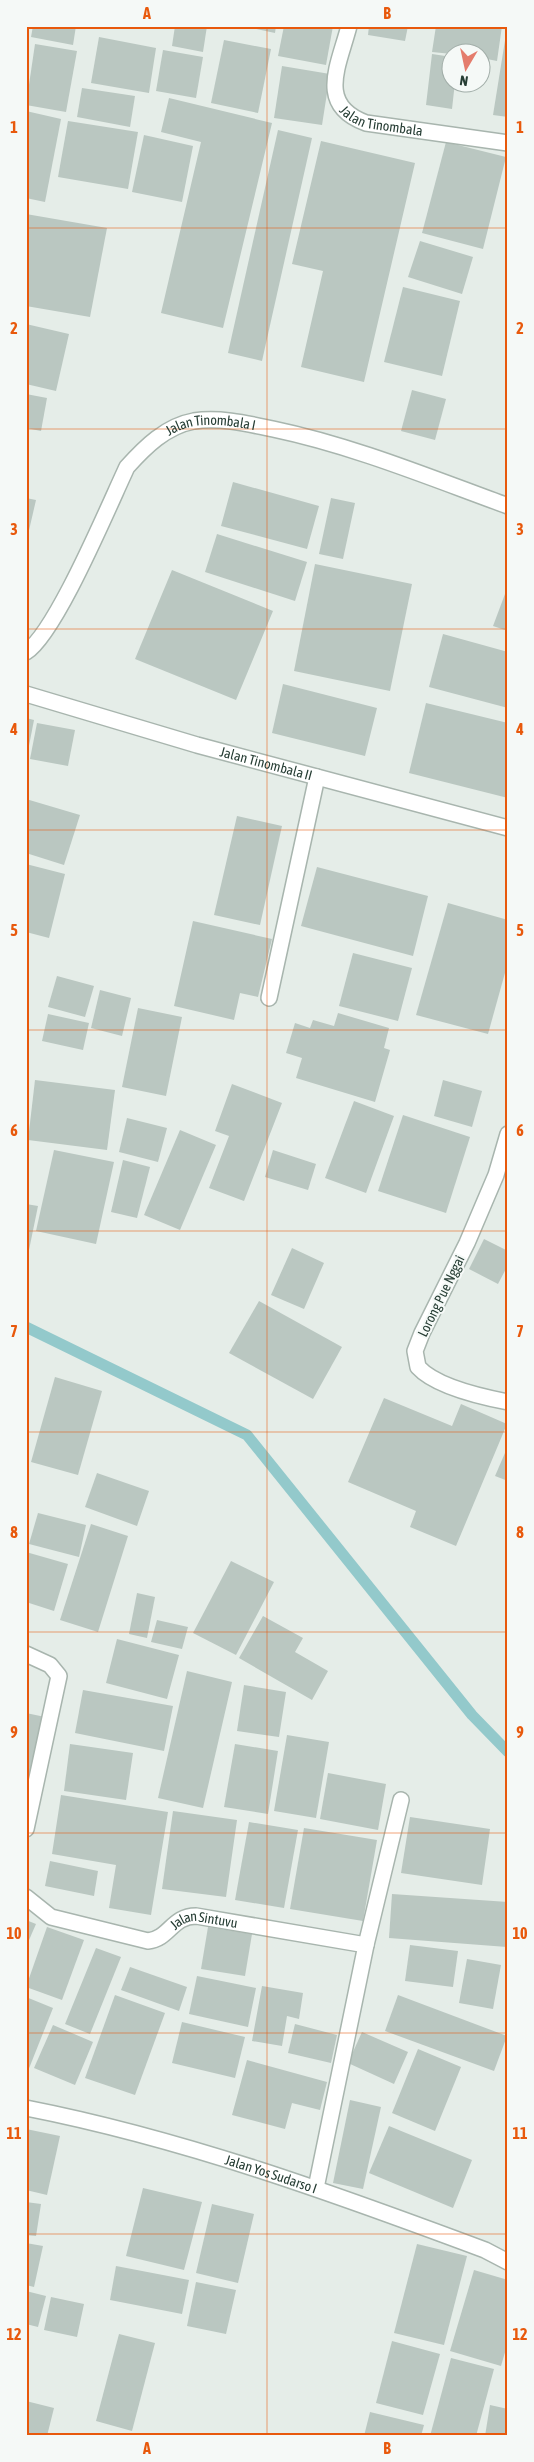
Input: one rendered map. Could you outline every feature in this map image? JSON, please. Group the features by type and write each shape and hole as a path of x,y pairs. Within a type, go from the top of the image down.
{"street":[{"name":"Jalan Tinombala","path":"349,26 334,89 339,106 351,118 366,123 508,143"},
{"name":"Jalan Tinombala I","path":"26,652 42,635 60,607 127,467 159,436 193,421 209,420 250,424 299,434 365,454 508,506"},
{"name":"Jalan Tinombala II","path":"26,694 197,745 508,828"},
{"path":"269,998 317,777"},
{"name":"Lorong Pue Nggai","path":"508,1134 496,1175 468,1243 422,1333 415,1351 418,1367 432,1379 486,1398 508,1402"},
{"path":"26,1654 50,1664 59,1676 26,1829"},
{"path":"316,2188 366,1945 401,1800"},
{"name":"Jalan Sintuvu","path":"26,1897 51,1917 148,1941 161,1937 181,1919 196,1916 366,1945"},
{"name":"Jalan Yos Sudarso I","path":"26,2108 98,2122 146,2135 316,2188 485,2250 508,2262"}],"building":[{"path":"33,26 76,26 73,45 31,37"},
{"path":"175,26 207,26 203,52 172,46"},
{"path":"243,26 276,26 275,33"},
{"path":"284,26 333,26 326,65 278,56"},
{"path":"369,26 408,26 405,41 368,35"},
{"path":"436,26 502,26 497,61 492,60 492,42 442,42 442,53 432,52"},
{"path":"508,28 508,117 493,115"},
{"path":"99,37 156,48 149,93 91,83"},
{"path":"224,40 271,49 258,113 211,103"},
{"path":"35,44 77,51 66,112 26,105"},
{"path":"163,50 203,57 196,98 156,91"},
{"path":"432,54 442,56 442,92 454,92 452,109 426,105"},
{"path":"282,66 330,74 322,125 274,118"},
{"path":"82,88 135,96 130,127 77,117"},
{"path":"169,98 272,123 223,328 161,313 201,142 161,132"},
{"path":"26,111 61,119 45,202 26,198"},
{"path":"68,121 138,132 128,189 58,177"},
{"path":"278,130 312,138 262,361 228,353"},
{"path":"144,135 193,146 182,202 132,192"},
{"path":"321,141 415,163 364,382 301,367 323,271 292,264"},
{"path":"446,142 506,157 483,249 422,233"},
{"path":"26,214 107,228 90,317 26,306"},
{"path":"420,241 473,257 462,294 408,277"},
{"path":"403,287 460,301 442,376 384,362"},
{"path":"26,324 69,334 56,391 26,384"},
{"path":"412,390 446,399 435,440 401,431"},
{"path":"26,394 47,398 41,431 26,428"},
{"path":"233,482 319,506 307,549 221,526"},
{"path":"26,498 36,500 27,539 26,539"},
{"path":"331,498 355,503 343,559 319,554"},
{"path":"217,534 307,562 295,601 205,572"},
{"path":"315,564 412,584 390,691 294,671"},
{"path":"172,570 273,611 236,700 135,659"},
{"path":"508,586 508,631 493,626"},
{"path":"443,634 508,652 508,708 429,687"},
{"path":"283,684 377,708 365,756 272,733"},
{"path":"426,703 508,723 508,798 409,773"},
{"path":"26,718 34,720 27,756 26,755"},
{"path":"37,723 75,730 68,766 30,759"},
{"path":"26,799 80,815 64,865 26,853"},
{"path":"237,816 282,826 260,925 214,915"},
{"path":"26,864 65,874 49,938 26,932"},
{"path":"317,867 428,896 413,956 301,926"},
{"path":"448,903 508,920 508,962 488,1034 416,1015"},
{"path":"193,921 272,939 258,997 240,993 234,1020 174,1006"},
{"path":"353,953 412,968 398,1021 339,1006"},
{"path":"57,976 94,986 85,1017 48,1007"},
{"path":"100,990 131,998 122,1036 91,1028"},
{"path":"138,1008 182,1017 166,1096 122,1087"},
{"path":"338,1013 389,1028 384,1048 390,1050 375,1102 296,1078 302,1058 286,1053 295,1023 310,1028 313,1020 334,1026"},
{"path":"48,1014 89,1023 83,1050 42,1041"},
{"path":"35,1080 115,1090 107,1150 28,1140"},
{"path":"443,1080 482,1091 472,1127 434,1116"},
{"path":"232,1084 282,1103 244,1201 209,1188 229,1136 215,1131"},
{"path":"354,1101 394,1116 366,1193 325,1178"},
{"path":"403,1115 470,1137 446,1213 378,1191"},
{"path":"127,1118 167,1128 158,1162 119,1152"},
{"path":"180,1130 216,1145 180,1230 144,1215"},
{"path":"54,1150 114,1162 96,1244 36,1231"},
{"path":"273,1150 316,1164 308,1190 265,1177"},
{"path":"123,1160 150,1167 137,1218 111,1212"},
{"path":"26,1204 38,1206 29,1250 26,1250"},
{"path":"484,1239 508,1251 508,1265 498,1284 469,1269"},
{"path":"292,1248 324,1263 304,1309 271,1295"},
{"path":"259,1301 342,1347 313,1399 229,1353"},
{"path":"55,1377 102,1391 78,1475 31,1462"},
{"path":"384,1398 452,1426 461,1404 507,1424 456,1546 410,1527 416,1511 348,1482"},
{"path":"508,1446 508,1481 495,1476"},
{"path":"97,1473 149,1491 137,1526 85,1507"},
{"path":"38,1513 86,1525 79,1557 29,1544"},
{"path":"91,1524 128,1536 98,1632 60,1620"},
{"path":"26,1552 68,1564 54,1611 26,1602"},
{"path":"231,1561 274,1582 236,1655 193,1633"},
{"path":"137,1593 155,1597 147,1638 129,1634"},
{"path":"263,1616 303,1638 295,1652 328,1671 312,1700 239,1658"},
{"path":"157,1620 188,1627 182,1649 151,1642"},
{"path":"117,1639 179,1655 167,1699 106,1683"},
{"path":"187,1671 232,1682 203,1808 158,1798"},
{"path":"244,1685 286,1692 279,1737 237,1731"},
{"path":"83,1690 173,1706 164,1751 75,1733"},
{"path":"26,1713 45,1717 26,1793"},
{"path":"287,1735 329,1742 316,1818 274,1811"},
{"path":"70,1744 133,1753 126,1800 64,1791"},
{"path":"235,1744 278,1751 268,1814 224,1807"},
{"path":"328,1773 386,1784 378,1830 320,1819"},
{"path":"61,1795 168,1812 151,1915 109,1908 116,1865 52,1854"},
{"path":"173,1811 237,1820 226,1897 162,1889"},
{"path":"410,1817 490,1829 482,1885 401,1873"},
{"path":"249,1822 298,1830 284,1908 235,1900"},
{"path":"304,1828 377,1840 363,1921 290,1909"},
{"path":"50,1861 98,1871 94,1896 45,1886"},
{"path":"392,1894 508,1902 507,1947 389,1938"},
{"path":"26,1920 36,1924 26,1947"},
{"path":"47,1927 84,1940 62,2000 26,1987"},
{"path":"208,1927 252,1934 245,1976 201,1969"},
{"path":"410,1945 458,1951 453,1987 405,1981"},
{"path":"96,1948 121,1957 90,2034 65,2024"},
{"path":"467,1959 501,1965 493,2009 459,2003"},
{"path":"130,1967 187,1987 179,2011 121,1990"},
{"path":"197,1976 256,1988 248,2027 189,2014"},
{"path":"262,1986 303,1993 299,2019 287,2016 282,2046 252,2041"},
{"path":"115,1995 165,2013 135,2095 85,2078"},
{"path":"398,1995 507,2036 494,2071 385,2031"},
{"path":"26,1997 53,2008 26,2076"},
{"path":"182,2022 245,2037 235,2078 172,2063"},
{"path":"295,2024 337,2035 331,2063 288,2053"},
{"path":"53,2025 93,2042 75,2085 34,2068"},
{"path":"362,2032 408,2052 394,2084 348,2063"},
{"path":"418,2049 461,2067 435,2131 392,2113"},
{"path":"247,2060 327,2082 320,2110 292,2103 285,2129 232,2115"},
{"path":"350,2100 381,2107 363,2189 333,2183"},
{"path":"389,2126 472,2160 453,2208 369,2173"},
{"path":"26,2129 60,2136 47,2195 26,2190"},
{"path":"143,2188 202,2202 184,2270 126,2256"},
{"path":"26,2202 41,2204 36,2236 26,2235"},
{"path":"212,2204 254,2214 238,2283 196,2273"},
{"path":"26,2243 43,2246 34,2287 26,2285"},
{"path":"417,2244 467,2256 444,2345 394,2333"},
{"path":"116,2266 189,2280 182,2314 110,2300"},
{"path":"474,2270 508,2280 508,2342 501,2366 450,2351"},
{"path":"196,2282 236,2290 226,2334 187,2326"},
{"path":"26,2291 46,2296 38,2327 26,2324"},
{"path":"51,2297 84,2304 77,2337 44,2330"},
{"path":"119,2334 155,2343 132,2431 96,2421"},
{"path":"392,2341 440,2354 423,2415 376,2403"},
{"path":"451,2358 494,2369 476,2436 430,2436"},
{"path":"26,2401 54,2408 47,2436 26,2436"},
{"path":"490,2405 508,2409 508,2436 485,2436"},
{"path":"370,2412 424,2425 421,2436 364,2436"}],"waterway":[{"path":"26,1327 247,1435 472,1715 508,1752"}]}
